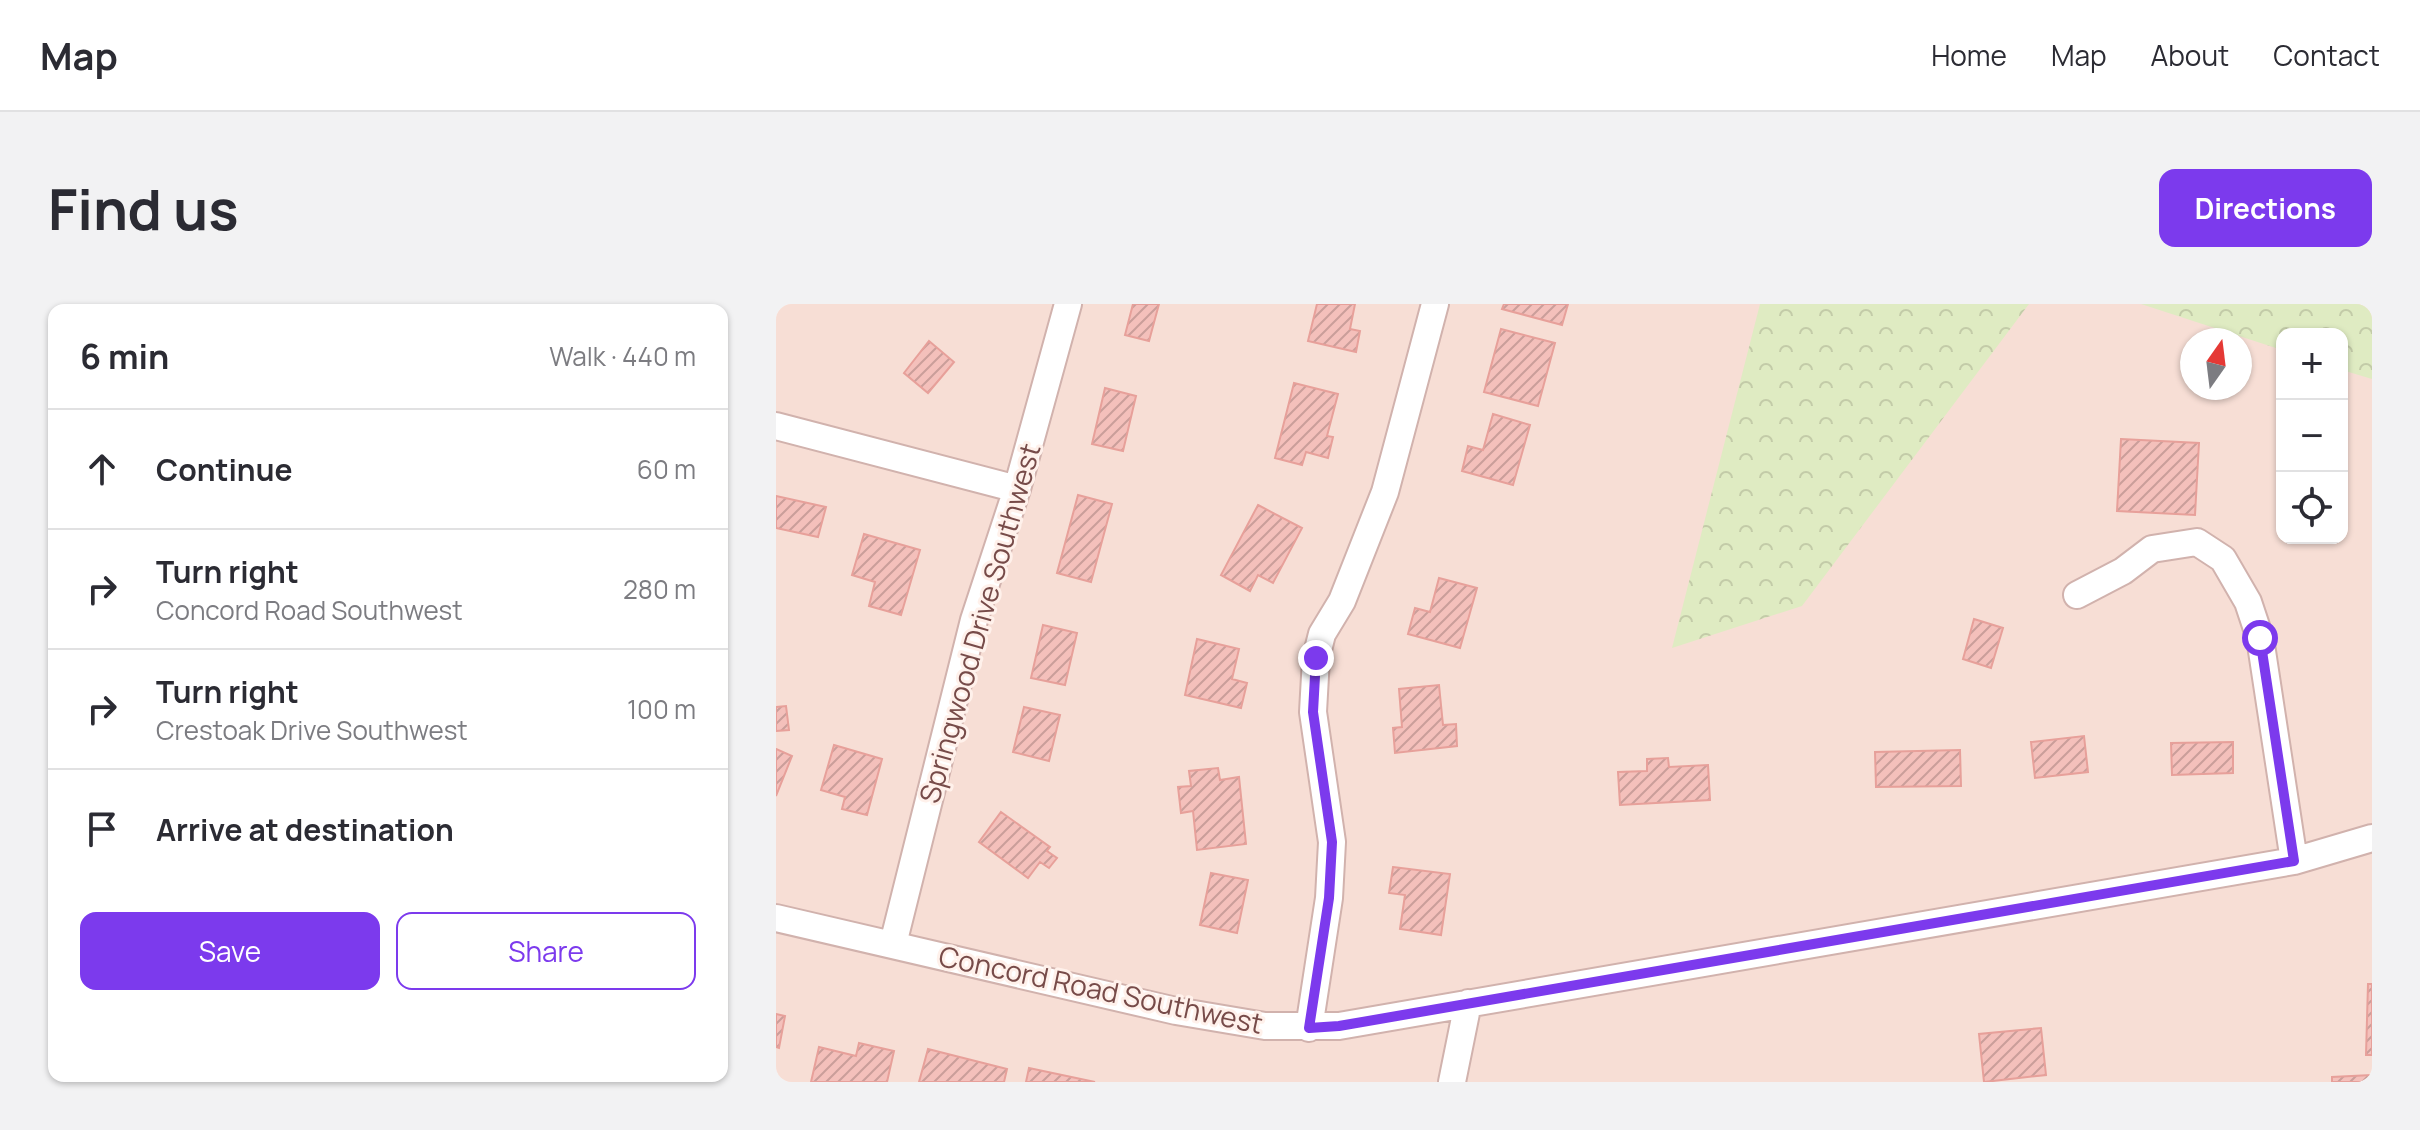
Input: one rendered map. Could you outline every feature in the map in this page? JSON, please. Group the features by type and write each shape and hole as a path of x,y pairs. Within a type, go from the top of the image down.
{"street":[{"name":"Springwood Drive Southwest","path":"893,944 974,620 1017,489 1068,304"},
{"path":"1309,1028 1329,898 1332,842 1313,712 1316,658 1322,634 1342,601 1385,492 1435,304"},
{"path":"776,426 1017,489"},
{"path":"2077,595 2123,571 2152,549 2197,542 2223,559 2248,602 2260,638 2294,861"},
{"name":"Concord Road Southwest","path":"776,918 1176,1011 1265,1026 1309,1028 1339,1026 2294,861 2372,838"},
{"path":"1452,1082 1468,1003"}],"shaded area":[{"path":"776,304 2372,304 2372,1082 776,1082"}],"green space":[{"path":"1760,304 2029,304 1802,606 1672,648"},
{"path":"2141,304 2372,304 2372,379 2348,372 2348,328 2276,328 2276,348 2252,340 2252,328 2215,328"}],"building":[{"path":"1133,304 1159,304 1149,341 1125,335"},
{"path":"1317,304 1355,304 1350,329 1360,331 1356,352 1308,341"},
{"path":"1504,304 1568,304 1562,325 1502,309"},
{"path":"1501,329 1555,343 1538,406 1484,392"},
{"path":"929,341 954,362 928,393 904,373"},
{"path":"1294,383 1338,394 1327,436 1333,437 1328,458 1306,452 1302,465 1275,458"},
{"path":"1105,388 1136,396 1123,451 1092,444"},
{"path":"1493,414 1530,425 1513,485 1462,471 1468,446 1483,450"},
{"path":"2121,439 2199,443 2195,515 2117,511"},
{"path":"1078,495 1112,504 1091,582 1057,573"},
{"path":"776,496 826,507 818,537 776,528"},
{"path":"1258,505 1302,528 1273,583 1258,575 1250,591 1221,575"},
{"path":"864,534 920,550 901,615 869,606 875,582 852,575"},
{"path":"1439,578 1477,588 1460,648 1408,634 1415,608 1430,612"},
{"path":"1974,619 2003,628 1991,668 1963,659"},
{"path":"1043,625 1077,633 1065,685 1031,678"},
{"path":"1197,639 1239,649 1232,679 1247,683 1241,708 1185,695"},
{"path":"1439,685 1443,725 1456,724 1457,746 1395,753 1393,728 1402,727 1399,689"},
{"path":"786,706 789,730 776,731 776,707"},
{"path":"1024,707 1060,715 1049,761 1013,752"},
{"path":"2084,736 2088,772 2035,778 2031,742"},
{"path":"2233,742 2233,773 2172,775 2171,743"},
{"path":"834,745 882,759 867,815 842,809 845,797 821,790"},
{"path":"776,749 792,756 776,796"},
{"path":"1960,750 1961,786 1876,787 1875,752"},
{"path":"1668,758 1669,767 1708,765 1710,800 1620,805 1618,772 1647,771 1647,759"},
{"path":"1218,768 1220,780 1239,777 1246,844 1197,850 1193,811 1181,813 1178,787 1191,786 1189,771"},
{"path":"1001,812 1050,847 1047,851 1057,858 1049,868 1040,862 1028,878 979,842"},
{"path":"1393,867 1450,874 1441,935 1400,929 1405,895 1389,893"},
{"path":"1211,873 1248,880 1237,933 1200,925"},
{"path":"2368,984 2372,984 2372,1055 2366,1055"},
{"path":"776,1014 785,1016 779,1048 776,1047"},
{"path":"2041,1028 2046,1075 1984,1082 1979,1034"},
{"path":"859,1043 894,1051 887,1082 811,1082 819,1047 856,1056"},
{"path":"928,1049 1007,1069 1004,1082 919,1082"},
{"path":"1029,1068 1095,1082 1026,1082"},
{"path":"2372,1075 2372,1082 2332,1082 2332,1077"}],"route":[{"path":"1316,658 1313,712 1332,842 1329,898 1309,1028 1339,1026 2294,861 2260,638"}]}
